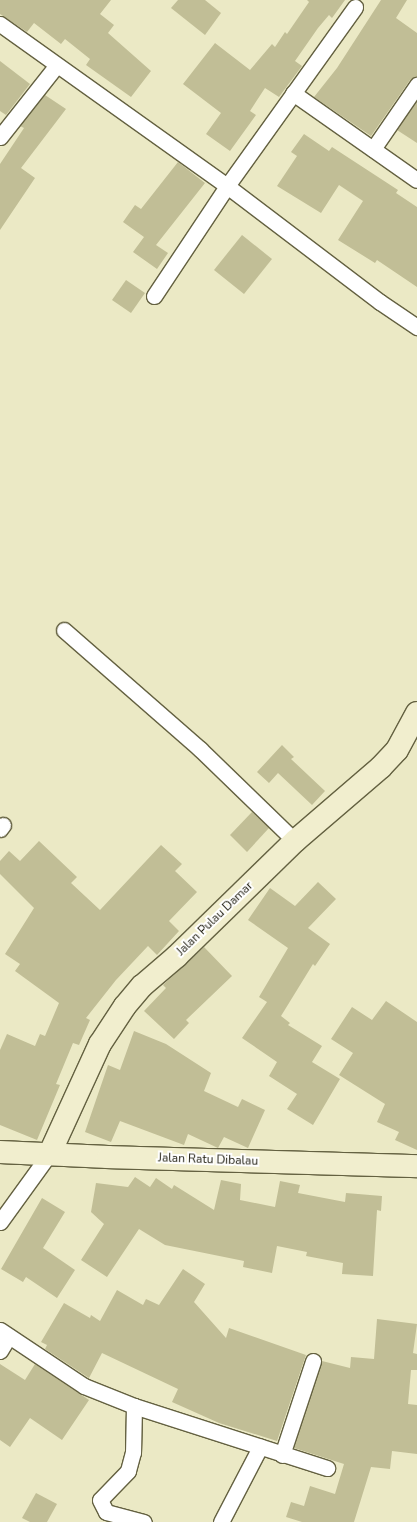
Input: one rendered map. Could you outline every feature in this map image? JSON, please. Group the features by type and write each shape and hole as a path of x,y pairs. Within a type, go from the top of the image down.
{"street":[{"path":"154,296 227,186 355,7"},
{"path":"0,24 56,66 227,186 380,302 417,327"},
{"path":"0,137 56,66"},
{"path":"374,148 417,85"},
{"path":"293,93 374,148 417,180"},
{"path":"64,630 200,749 295,841"},
{"name":"Jalan Pulau Damar","path":"50,1152 100,1044 125,1006 142,986 177,956 295,841 381,767 397,750 417,713"},
{"name":"Jalan Ratu Dibalau","path":"0,1152 50,1152 108,1158 417,1166"},
{"path":"0,1222 50,1152"},
{"path":"0,1351 5,1333 72,1380 134,1406 282,1455 327,1468"},
{"path":"282,1455 313,1362"},
{"path":"134,1406 133,1452 128,1471 100,1500 106,1512 144,1522"},
{"path":"220,1522 260,1447"}],"building":[{"path":"0,0 111,0 100,14 114,25 108,33 151,71 131,97 86,65 90,59 65,39 61,44 34,23 27,32 0,14"},
{"path":"178,0 205,0 221,13 205,35 171,8"},
{"path":"307,0 345,0 332,18 329,15 318,28 295,61 302,66 279,97 265,88 250,111 256,115 230,151 206,134 221,113 183,84 215,43 250,70 272,44 275,47 285,32 287,34 309,2"},
{"path":"381,0 407,0 396,18 417,33 417,76 410,80 371,136 314,97 337,68"},
{"path":"0,61 30,84 6,115 0,111"},
{"path":"45,95 66,109 21,168 35,178 0,230 0,164 24,128 20,126"},
{"path":"417,101 417,143 397,130"},
{"path":"304,134 329,151 332,147 398,190 396,193 417,207 417,287 377,260 375,263 338,240 363,201 339,185 321,213 277,186 297,156 291,152"},
{"path":"178,162 205,183 156,245 168,253 157,269 133,252 144,237 123,222 135,205 141,209"},
{"path":"242,235 272,259 244,294 214,270"},
{"path":"126,280 145,293 131,313 112,300"},
{"path":"282,745 294,757 291,759 325,791 312,805 278,773 269,783 257,772"},
{"path":"252,812 269,828 247,852 230,835"},
{"path":"39,841 77,877 71,883 100,910 161,845 182,864 175,871 197,892 169,921 179,931 157,955 148,946 116,980 86,1018 90,1020 79,1045 73,1043 56,1084 60,1085 37,1140 0,1125 0,1050 7,1034 35,1046 40,1034 45,1036 59,1003 15,971 20,964 5,954 34,908 0,874 0,861 9,851 20,861"},
{"path":"318,882 336,899 308,928 330,944 315,966 313,964 281,1016 290,1023 288,1025 322,1046 312,1062 340,1079 313,1125 287,1109 297,1094 269,1076 277,1062 242,1038 267,1002 259,997 288,948 248,920 270,888 295,906"},
{"path":"204,947 232,976 186,1020 189,1023 174,1039 144,1011 166,988 163,985"},
{"path":"386,1001 417,1022 417,1150 395,1140 399,1132 377,1122 385,1104 339,1075 353,1053 331,1039 352,1007 372,1020"},
{"path":"134,1031 166,1044 211,1073 204,1091 238,1107 242,1099 265,1110 248,1148 224,1137 218,1148 188,1134 184,1145 120,1121 111,1142 85,1132 108,1065 120,1070"},
{"path":"135,1177 150,1187 156,1178 172,1189 174,1185 214,1210 221,1180 241,1184 240,1200 275,1207 280,1181 300,1185 298,1193 345,1202 346,1193 382,1196 381,1211 377,1210 373,1276 342,1274 343,1263 306,1256 307,1252 277,1246 272,1273 243,1267 244,1261 165,1245 139,1229 107,1277 81,1260 104,1224 91,1212 96,1183 128,1187"},
{"path":"42,1198 65,1212 43,1248 75,1270 57,1298 26,1277 23,1282 1,1269"},
{"path":"183,1269 205,1284 194,1302 226,1338 229,1328 306,1355 277,1441 219,1423 172,1402 178,1389 102,1353 89,1378 45,1349 47,1345 41,1342 64,1303 90,1318 91,1315 100,1321 117,1290 143,1305 146,1299 159,1305"},
{"path":"377,1319 417,1324 413,1353 417,1354 417,1370 411,1370 408,1404 417,1405 417,1454 392,1451 390,1469 371,1467 354,1522 302,1522 286,1517 291,1502 304,1506 310,1486 335,1494 344,1464 294,1448 322,1361 350,1368 351,1357 374,1359"},
{"path":"0,1364 25,1380 35,1364 89,1400 62,1440 30,1418 10,1447 0,1440"},
{"path":"36,1493 57,1504 47,1522 30,1522 22,1518"}]}
